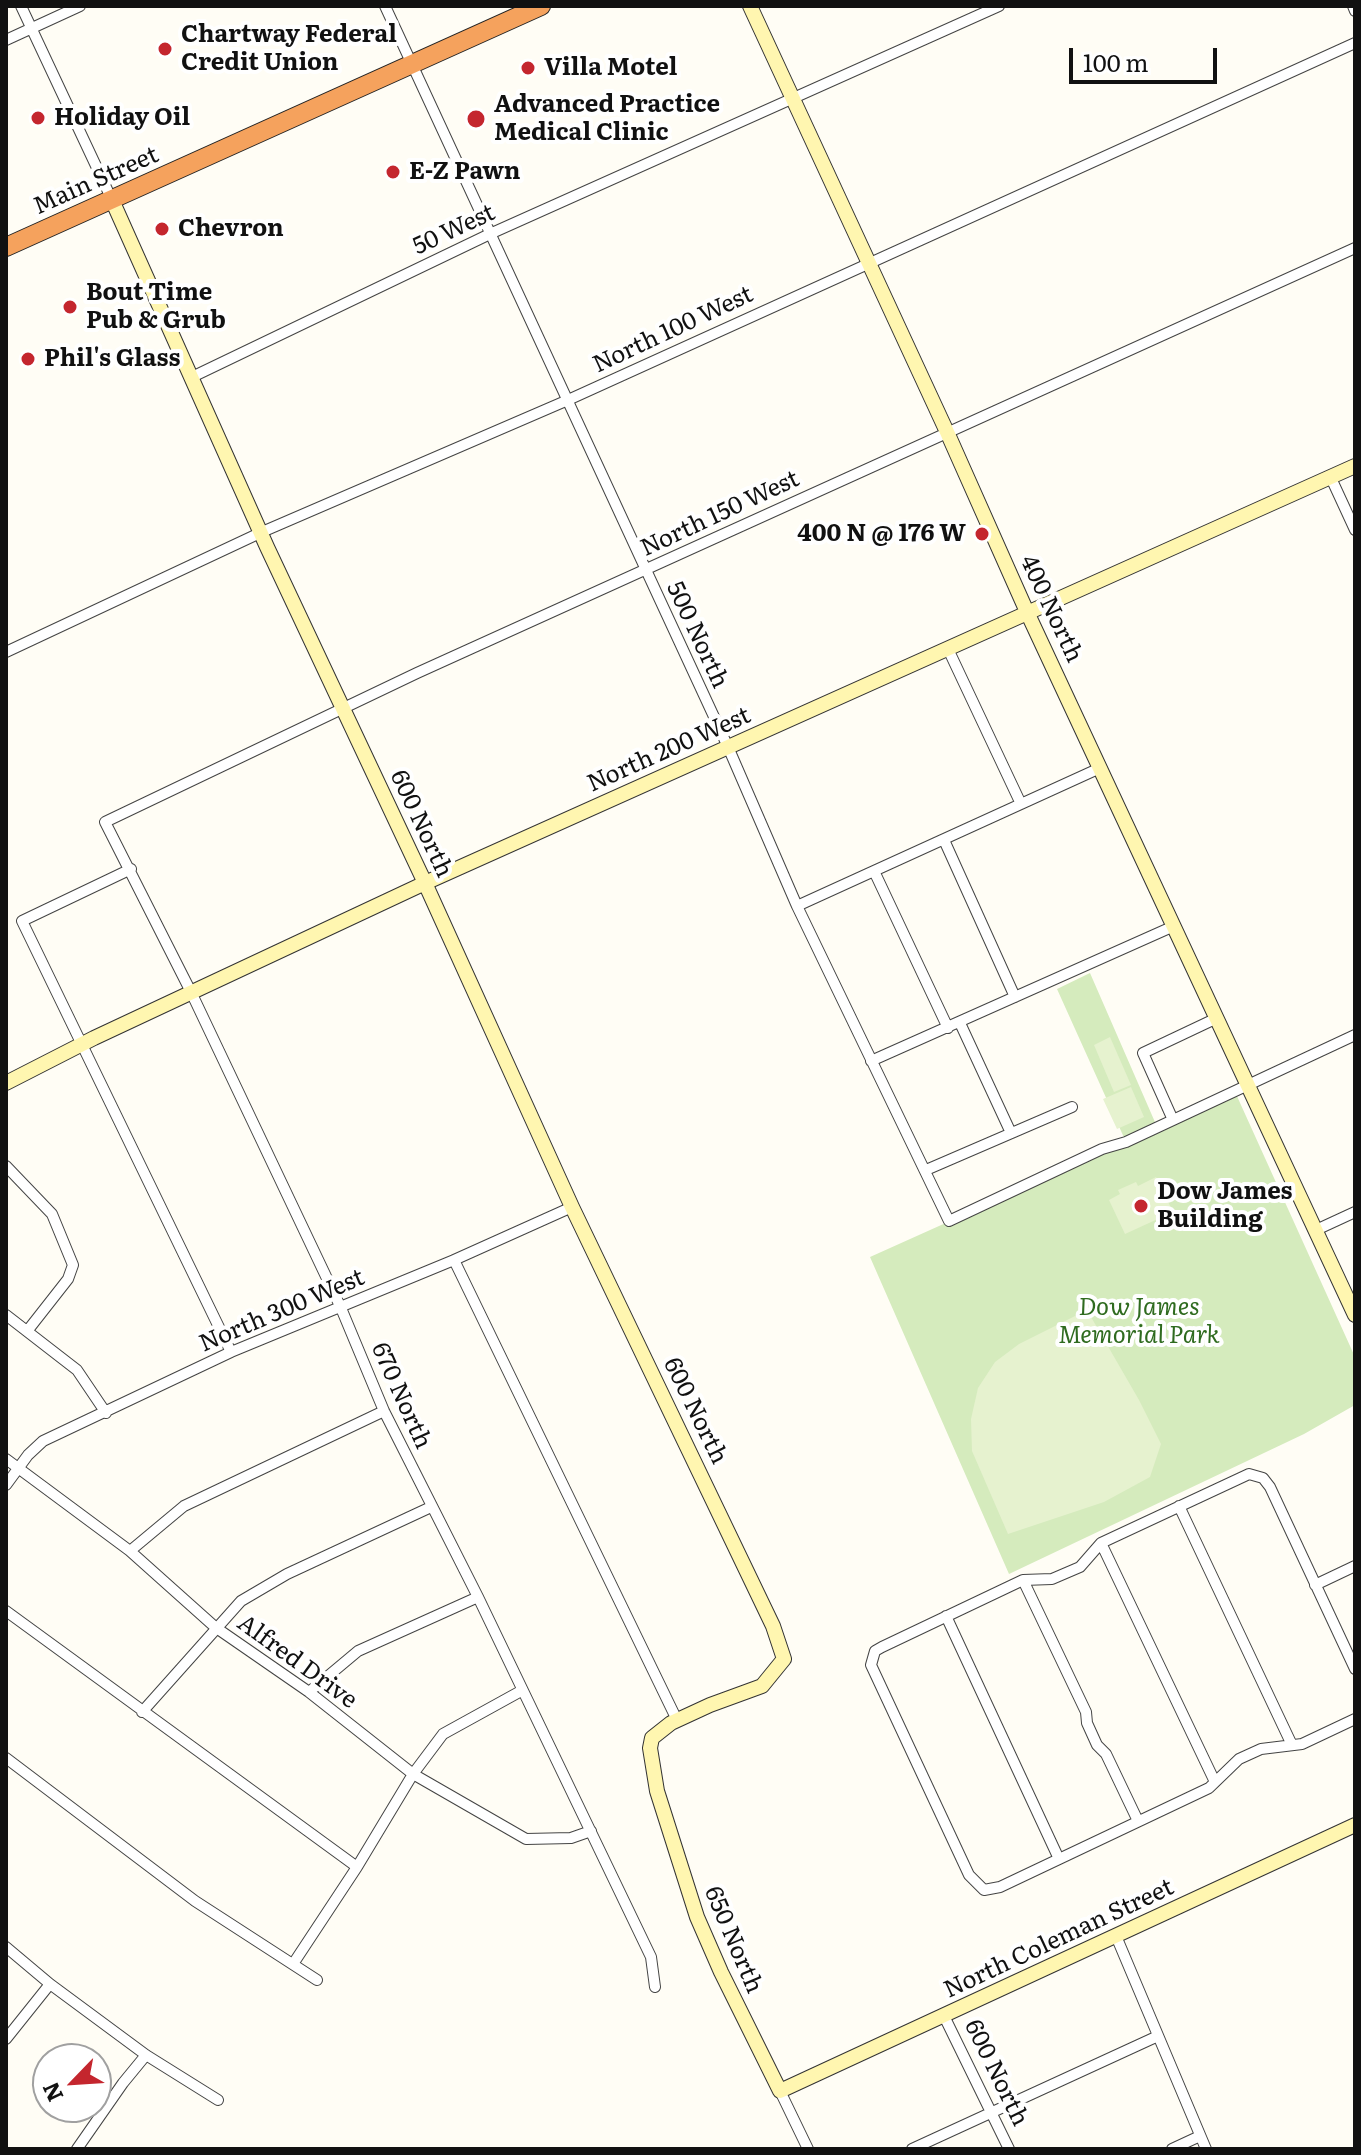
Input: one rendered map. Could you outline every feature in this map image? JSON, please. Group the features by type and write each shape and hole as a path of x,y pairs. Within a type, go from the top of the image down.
{"highway":[{"name":"Main Street","path":"13,244 541,6"}],"street":[{"name":"600 North","path":"21,6 572,1207 773,1626 784,1659 762,1686 677,1720"},
{"path":"6,40 80,6"},
{"name":"500 North","path":"385,6 728,747 797,906 949,1221 1102,1149 1117,1147 1173,1120"},
{"name":"400 North","path":"750,6 1027,612 1355,1315"},
{"name":"50 West","path":"192,377 492,233 999,6"},
{"name":"North 100 West","path":"6,652 262,532 568,400 1355,43"},
{"name":"North 150 West","path":"105,822 645,570 1355,248"},
{"name":"North 200 West","path":"6,1083 191,992 425,883 1355,466"},
{"path":"1331,478 1355,530"},
{"path":"948,649 1021,804"},
{"path":"797,906 1100,768"},
{"name":"670 North","path":"105,822 191,992 341,1308 384,1411 478,1597 651,1957 655,1987"},
{"path":"944,840 1015,997"},
{"path":"131,869 22,921 231,1352"},
{"path":"874,871 948,1028"},
{"path":"871,1061 1174,926"},
{"path":"1217,1018 1143,1053 1173,1120 1355,1035"},
{"path":"960,1023 1011,1133"},
{"path":"926,1170 1072,1107"},
{"path":"6,1166 52,1214 73,1265 68,1279 28,1330"},
{"name":"North 300 West","path":"6,1485 43,1441 231,1352 454,1260 572,1207"},
{"path":"1316,1230 1355,1212"},
{"path":"454,1260 677,1720"},
{"path":"6,1315 77,1370 106,1413"},
{"path":"130,1551 184,1506 384,1411"},
{"name":"Alfred Drive","path":"6,1459 130,1551 215,1627 309,1692 413,1774 526,1839 571,1838 591,1831"},
{"path":"1355,1669 1270,1487 1256,1475 1243,1476 1101,1543 1080,1567 1052,1579 1023,1580 882,1647 871,1657 873,1672 969,1875 984,1890 1000,1887 1209,1788 1239,1759 1261,1749 1302,1744 1355,1719"},
{"path":"1179,1506 1292,1745"},
{"path":"142,1712 241,1601 287,1574 431,1507"},
{"path":"1101,1543 1215,1782"},
{"path":"1315,1585 1355,1566"},
{"path":"1023,1580 1086,1712 1087,1723 1097,1745 1106,1754 1138,1821"},
{"path":"309,1692 358,1651 478,1597"},
{"path":"6,1611 357,1867"},
{"path":"946,1616 1059,1859"},
{"path":"293,1964 413,1774 443,1734 521,1691"},
{"name":"650 North","path":"677,1720 652,1738 650,1759 657,1791 697,1917 808,2149"},
{"path":"6,1758 195,1901 317,1980"},
{"name":"North Coleman Street","path":"780,2091 1355,1825"},
{"path":"1116,1936 1206,2149"},
{"path":"6,1947 50,1984 146,2055 218,2100"},
{"path":"6,2039 50,1984"},
{"name":"600 North","path":"944,2016 1009,2149"},
{"path":"912,2149 1158,2036"},
{"path":"77,2149 146,2055"},
{"path":"1172,2149 1200,2136"}],"green space":[{"name":"Dow James Memorial Park","path":"1090,973 1158,1129 1236,1094 1355,1357 1355,1405 1304,1434 1009,1574 870,1257 1126,1142 1057,989"},
{"path":"1110,1037 1131,1085 1114,1092 1094,1045"},
{"path":"1131,1087 1144,1117 1117,1129 1103,1099"},
{"name":"Dow James Building","path":"1156,1177 1173,1212 1125,1234 1109,1200 1120,1194 1118,1190 1136,1182 1138,1186"},
{"path":"1087,1310 1161,1444 1150,1477 1104,1502 1008,1534 972,1451 971,1419 978,1388 995,1362 1019,1344"}],"place":[{"name":"Chartway Federal Credit Union","path":"165,49"},
{"name":"Villa Motel","path":"528,68"},
{"name":"Holiday Oil","path":"38,118"},
{"name":"Advanced Practice Medical Clinic","path":"476,119"},
{"name":"E-Z Pawn","path":"393,172"},
{"name":"Chevron","path":"162,229"},
{"name":"Bout Time Pub & Grub","path":"70,307"},
{"name":"Phil's Glass","path":"28,359"},
{"name":"400 N @ 176 W","path":"982,534"},
{"name":"Dow James Building","path":"1141,1206"}]}
